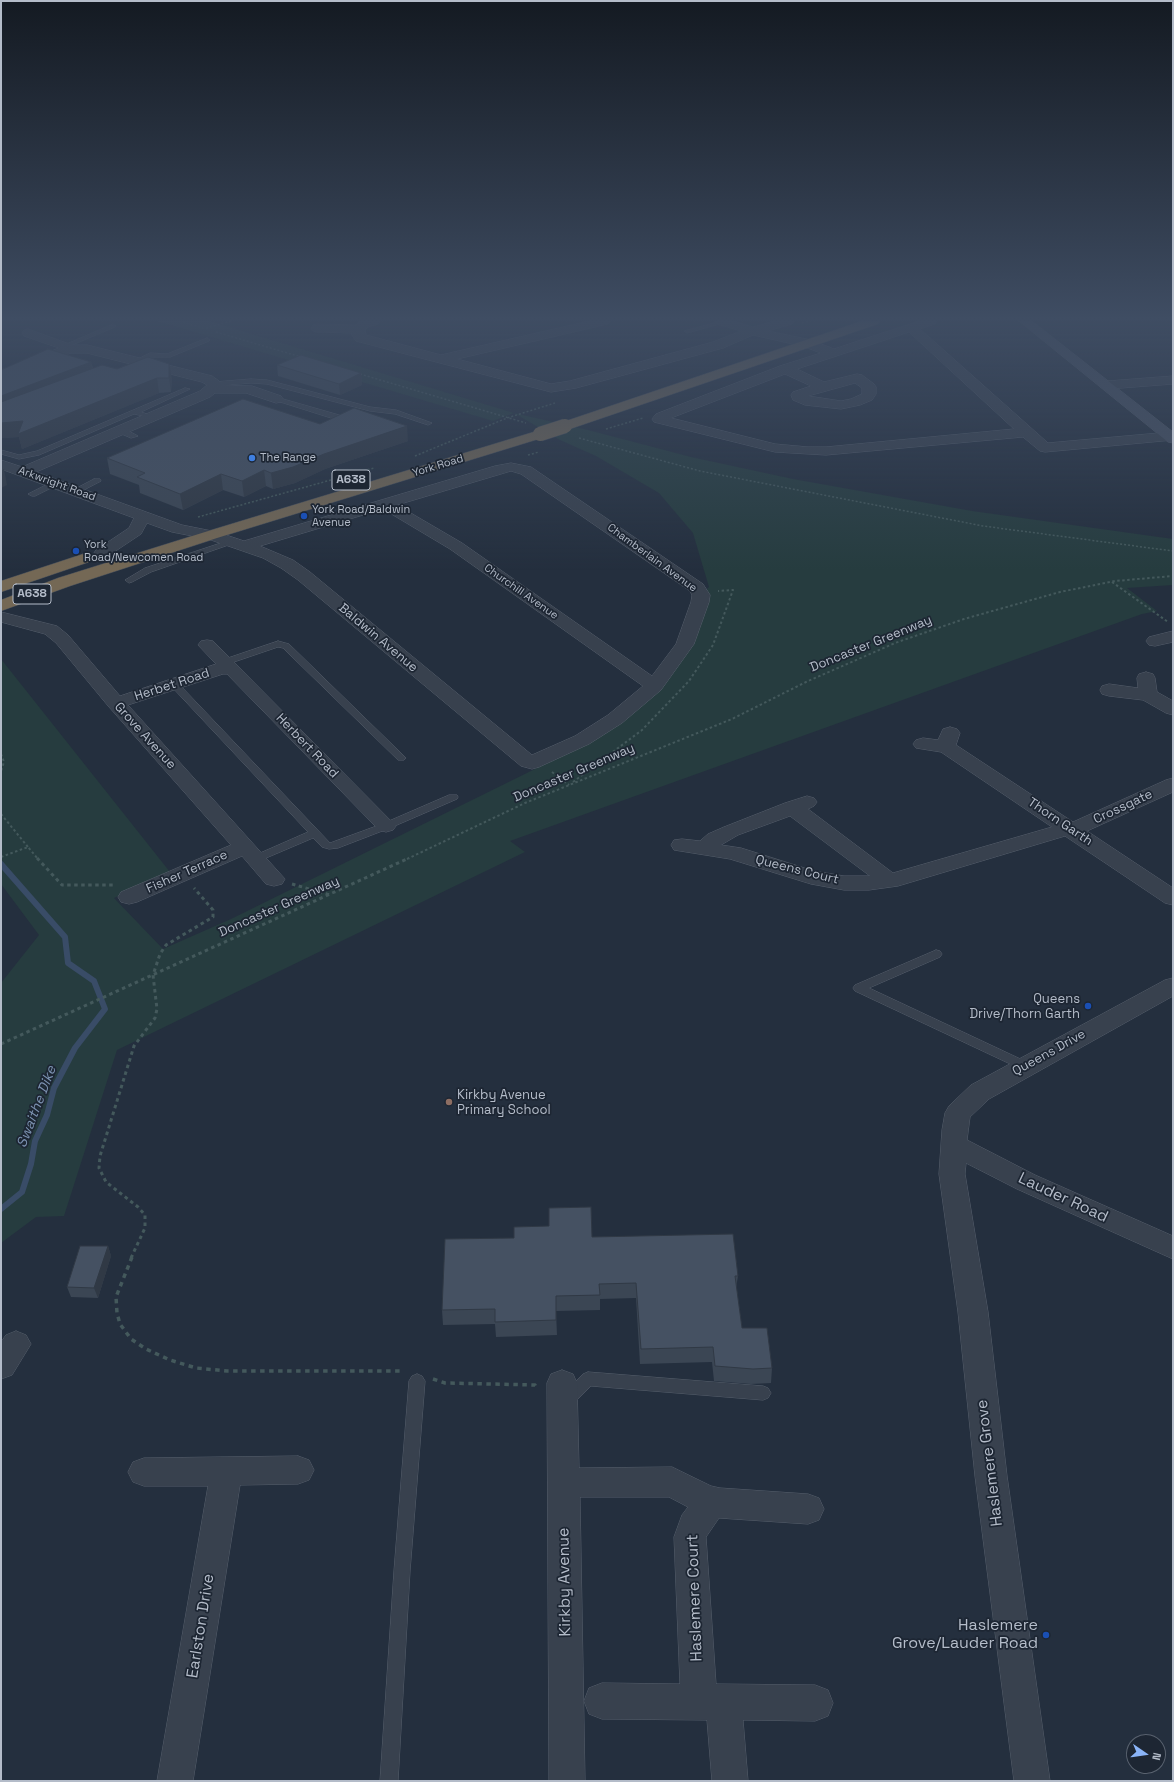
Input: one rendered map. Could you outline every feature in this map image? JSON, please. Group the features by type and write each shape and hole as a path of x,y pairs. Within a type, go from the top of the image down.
{"highway":[{"name":"York Road","path":"1,606 212,524 536,428 602,404"},
{"name":"York Road","path":"536,428 565,426 628,404"},
{"name":"A638","path":"1,587 102,554 154,533 178,529"}],"street":[{"path":"23,472 181,404"},
{"path":"694,404 661,417 660,419 775,448 808,451 826,451 1026,432"},
{"path":"995,404 1045,448 1171,438"},
{"path":"1130,404 1171,438"},
{"name":"Arkwright Road","path":"1,464 143,516 154,533"},
{"name":"Chamberlain Avenue","path":"385,504 500,469 511,467 526,470 697,588 701,595 700,602 685,644 654,686 614,719 582,740 532,763"},
{"path":"239,544 385,504"},
{"name":"Churchill Avenue","path":"385,504 456,546 654,686"},
{"name":"Arkwright Road","path":"95,513 113,505"},
{"path":"102,554 135,531 143,516"},
{"path":"178,529 212,524"},
{"name":"Baldwin Avenue","path":"212,524 239,544 287,564 304,576 528,762 532,763"},
{"name":"Grove Avenue","path":"1,617 51,630 62,639 116,703 274,879"},
{"name":"Herbert Road","path":"207,645 386,826"},
{"name":"Herbet Road","path":"116,703 226,665"},
{"path":"1109,690 1147,686 1173,709"},
{"name":"Thorn Garth","path":"922,744 948,739 1071,829 1173,898"},
{"name":"Crossgate","path":"1071,829 1173,784"},
{"path":"705,848 715,839 731,831 800,804 890,881"},
{"name":"Queens Court","path":"682,845 733,853 811,877 837,881 869,883 890,881 1071,829"},
{"name":"Fisher Terrace","path":"129,897 182,874 250,853"},
{"name":"Queens Drive","path":"954,1144 958,1113 980,1092 1173,986"},
{"name":"Lauder Road","path":"954,1144 1026,1182 1173,1248"},
{"name":"Haslemere Grove","path":"954,1144 952,1174 972,1312 991,1476 1032,1781"},
{"name":"Kirkby Avenue","path":"562,1394 567,1781"},
{"path":"144,1472 298,1470"},
{"name":"Earlston Drive","path":"175,1781 226,1471"},
{"path":"563,1482 672,1482 694,1495 712,1501 808,1509"},
{"name":"Haslemere Court","path":"712,1501 694,1526 690,1538 712,1702 730,1781"},
{"path":"602,1701 815,1703"}],"lane":[{"path":"1,452 19,457 38,452 153,404"},
{"path":"294,404 352,421"},
{"path":"352,404 370,409 396,412 428,423"},
{"path":"134,412 151,417"},
{"path":"120,430 134,436"},
{"path":"75,491 97,481"},
{"path":"32,494 55,484"},
{"path":"129,580 148,570 239,544"},
{"path":"226,665 278,644 286,646 401,758"},
{"path":"174,684 326,845 334,846 386,826 453,797"},
{"path":"250,853 315,833"},
{"path":"936,954 859,988 1025,1066"},
{"path":"389,1781 402,1571 420,1377"},
{"path":"562,1394 588,1379 763,1394"}],"path":[{"path":"460,404 536,428"},
{"path":"415,456 507,418 550,404"},
{"path":"579,438 700,471 983,526 1173,551"},
{"path":"154,533 166,518 178,520 193,519 377,467"},
{"name":"Doncaster Greenway","path":"1,1044 330,895 525,803 732,719 806,682 895,643 964,619 1060,592 1112,581 1173,576"},
{"path":"1112,581 1168,636"},
{"path":"1,754 4,762 1,771"},
{"path":"1,814 62,885 116,885 129,897"},
{"path":"1,857 28,847"},
{"path":"182,874 213,910 213,917 166,945 160,954 153,975 157,1009 155,1018 134,1046 100,1156 99,1168 106,1182 138,1207 145,1215 145,1228 121,1281 116,1297 117,1313 120,1324 131,1339 146,1350 170,1360 196,1368 227,1371 420,1377 445,1384 535,1385 539,1399 562,1394"},
{"path":"274,879 330,895"}],"green space":[{"path":"436,404 485,404 514,413 493,421"},
{"path":"514,413 588,430 691,457 793,479 972,511 1173,539 1173,585 1127,588 1157,611 1142,614 510,841 525,852 117,1050 64,1216 36,1217 1,1243 1,983 39,935 1,884 1,659 170,872 114,898 163,949 231,919 537,768 654,686 670,666 701,595 709,587 693,533 659,493 596,456 560,440"}],"building":[{"path":"1,404 92,404 18,434 23,421 1,423"},
{"name":"The Range","path":"231,404 259,404 320,424 354,408 407,426 324,454 293,467 271,473 264,470 242,481 221,474 180,494 137,477 145,473 107,458"},
{"path":"591,1207 592,1237 733,1234 738,1276 735,1276 742,1328 767,1328 772,1368 753,1369 715,1366 713,1347 641,1349 636,1283 599,1284 600,1295 556,1296 556,1320 495,1322 495,1309 442,1310 445,1239 514,1238 514,1227 549,1226 549,1208"},
{"path":"80,1246 108,1246 94,1288 67,1287"}],"waterway":[{"name":"Swaithe Dike","path":"1,864 65,937 68,963 94,981 105,1009 75,1048 54,1088 47,1115 35,1141 31,1164 22,1192 1,1209"}],"place":[{"name":"The Range","path":"252,458"},
{"name":"York Road/Baldwin Avenue","path":"304,516"},
{"name":"York Road/Newcomen Road","path":"76,551"},
{"name":"Queens Drive/Thorn Garth","path":"1088,1006"},
{"name":"Kirkby Avenue Primary School","path":"449,1102"},
{"name":"Haslemere Grove/Lauder Road","path":"1046,1635"}]}
